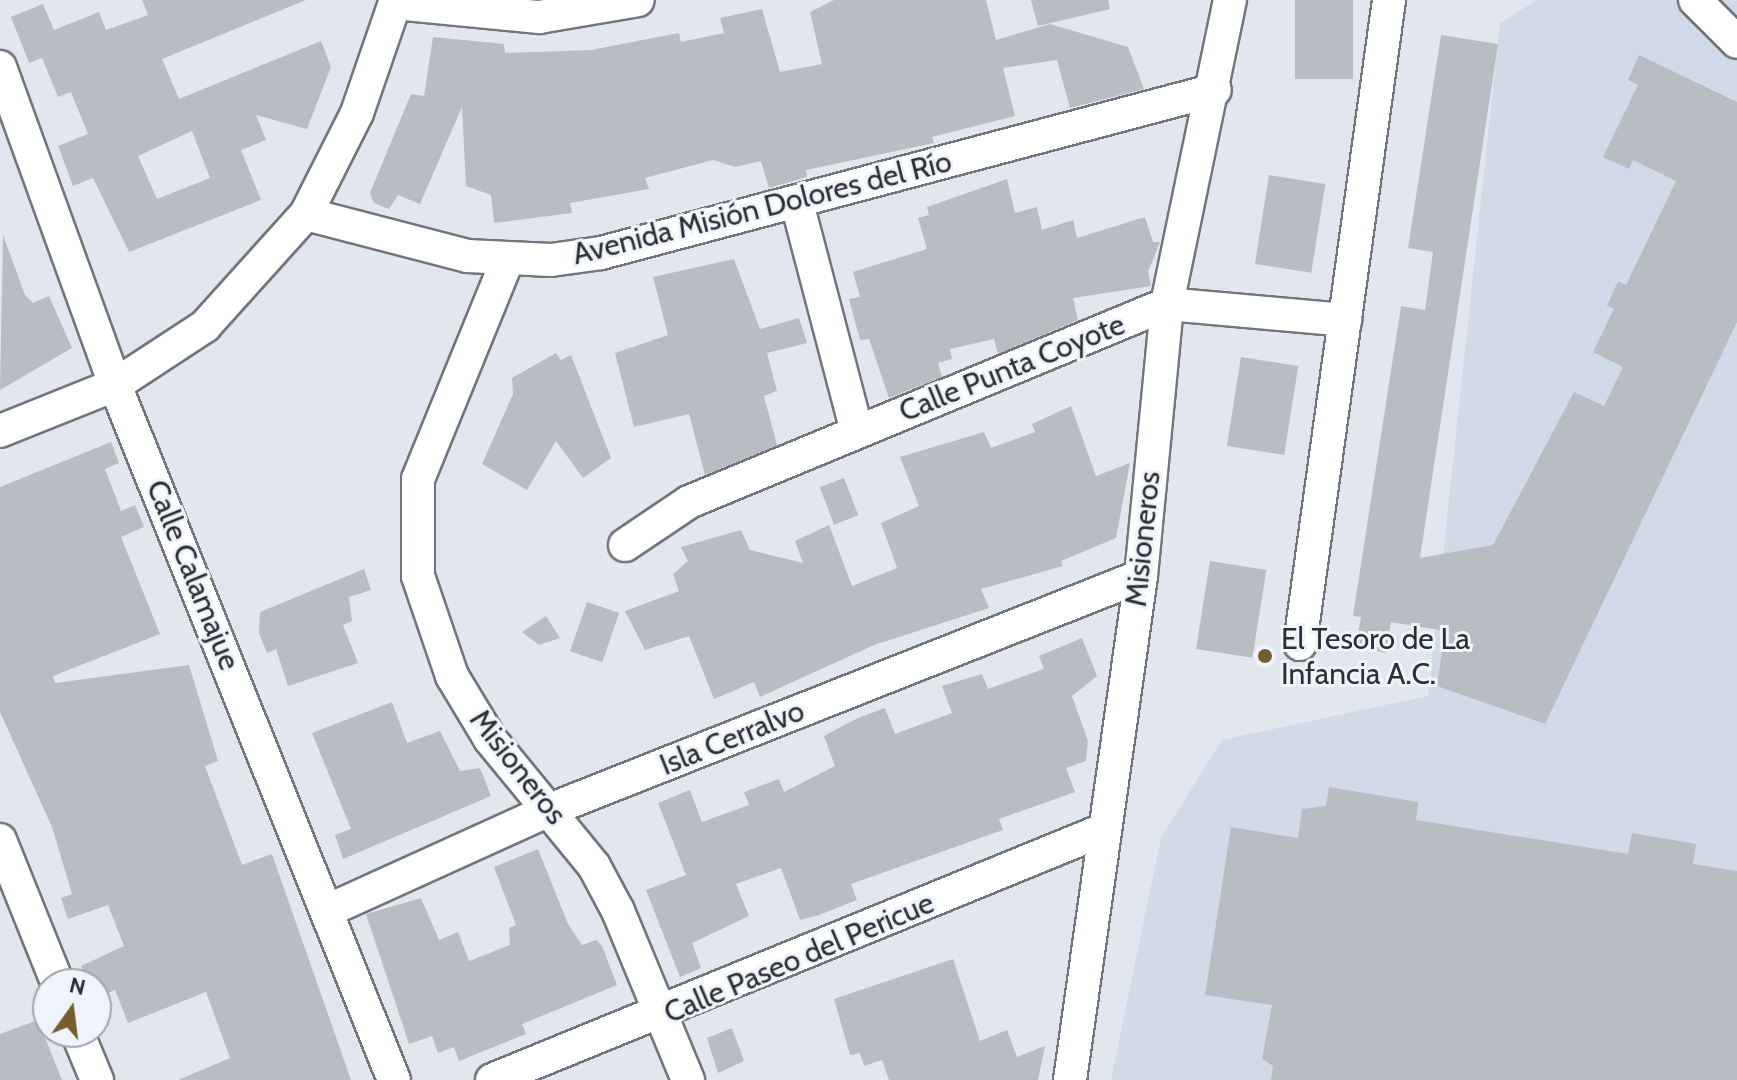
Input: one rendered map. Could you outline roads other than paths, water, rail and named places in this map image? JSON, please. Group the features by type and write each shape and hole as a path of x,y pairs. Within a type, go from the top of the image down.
{"street":[{"path":"0,431 115,385 205,326 306,214 357,113 395,2 539,17 638,0"},
{"name":"Misioneros","path":"1070,1080 1141,576 1167,304 1215,90 1230,0"},
{"path":"1300,644 1389,0"},
{"path":"1695,0 1737,42"},
{"name":"Calle Calamajue","path":"0,67 115,385 329,910 394,1080"},
{"name":"Avenida Misión Dolores del Río","path":"306,214 507,261 601,253 1215,90"},
{"path":"797,203 857,431"},
{"name":"Misioneros","path":"507,261 434,433 413,520 427,616 452,676 490,739 552,809 618,911 688,1080"},
{"path":"1167,304 1345,320"},
{"name":"Calle Punta Coyote","path":"625,545 689,502 1167,304"},
{"name":"Isla Cerralvo","path":"329,910 552,809 1141,576"},
{"name":"Calle Paseo del Pericue","path":"492,1080 662,1016 1103,830"},
{"path":"0,840 52,968"},
{"path":"84,1048 97,1080"}],"place":[{"name":"El Tesoro de La Infancia A.C.","path":"1265,656"}]}
